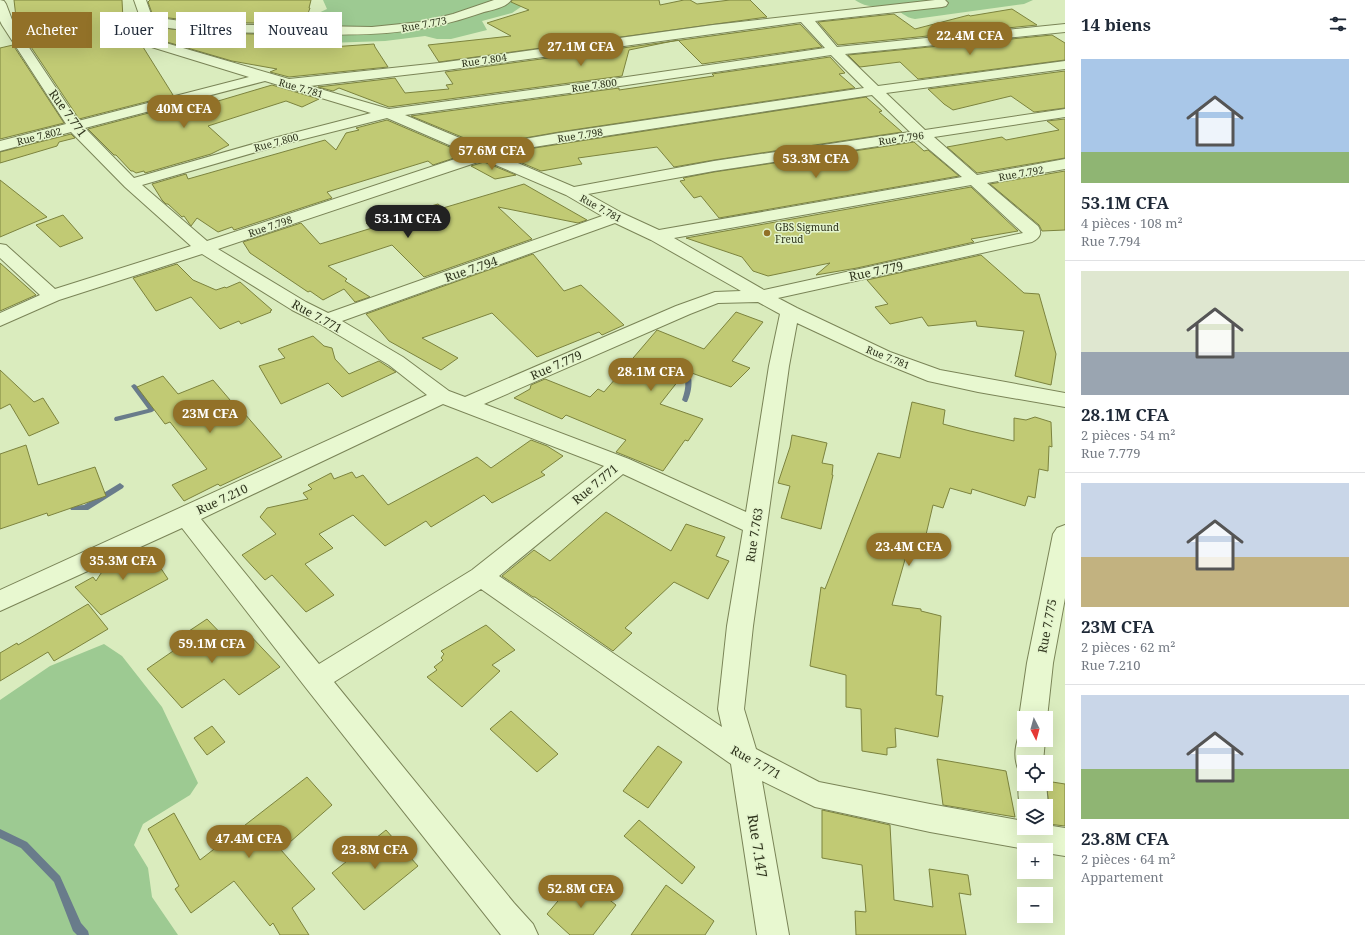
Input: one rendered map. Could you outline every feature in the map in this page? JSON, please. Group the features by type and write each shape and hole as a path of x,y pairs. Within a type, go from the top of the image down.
{"street":[{"path":"140,0 144,12"},
{"name":"Rue 7.773","path":"168,24 212,28 339,31 387,30 431,24 505,0"},
{"name":"Rue 7.771","path":"0,4 8,25 75,127 131,184 203,247 299,306 327,320 396,361 442,396 467,404 621,464 481,577 744,757 815,794 930,818 1047,836"},
{"name":"Rue 7.804","path":"286,84 439,66 804,18 942,4"},
{"path":"804,18 834,51"},
{"name":"Rue 7.800","path":"131,184 279,141 388,113 613,83 834,51 1065,28"},
{"name":"Rue 7.781","path":"168,48 286,84 388,113 572,192 616,217 657,236 790,312 883,356 935,376 1065,400"},
{"name":"Rue 7.779","path":"467,404 689,307 715,298 762,296 1026,238 1032,235 1032,230 922,135 834,51"},
{"name":"Rue 7.798","path":"0,320 52,296 243,235 483,154 513,146 924,83 1065,65"},
{"name":"Rue 7.802","path":"0,146 264,77"},
{"name":"Rue 7.796","path":"572,192 714,166 1065,113"},
{"name":"Rue 7.792","path":"657,236 976,181 1065,164"},
{"name":"Rue 7.794","path":"327,320 616,217"},
{"path":"0,249 52,296"},
{"name":"Rue 7.763","path":"744,757 731,709 740,626 779,366 790,312"},
{"name":"Rue 7.210","path":"0,601 442,396"},
{"path":"621,464 756,526"},
{"path":"186,516 315,680 503,914 522,935"},
{"name":"Rue 7.775","path":"1034,711 1040,663 1065,534"},
{"path":"315,680 481,577"},
{"name":"Rue 7.147","path":"744,757 773,935"}],"green space":[{"path":"323,0 531,0 512,13 482,21 487,30 451,39 437,39 425,36 385,41 342,42 342,12 321,12 327,9"},
{"path":"855,0 1033,0 1024,4 915,19 908,17 892,8 868,6"},
{"path":"254,30 254,39 250,37"},
{"path":"269,48 281,48 272,50"},
{"path":"104,644 122,656 162,707 198,783 190,795 143,824 134,845 148,868 152,897 178,935 0,935 0,700 50,666"}],"building":[{"path":"14,0 122,0 123,12 100,12 100,48 144,48 173,95 79,119 32,48 92,48 92,12 15,12"},
{"path":"150,0 311,0 308,12 254,12 254,23 246,23 246,12 176,12 176,19 168,18 168,12 152,12 148,2"},
{"path":"512,0 659,0 660,5 684,0 690,0 697,4 730,0 750,0 767,17 439,62 428,45 511,36 487,23 529,10 511,2"},
{"path":"1012,9 1037,25 838,45 818,22 894,14 915,29 969,15"},
{"path":"800,24 822,47 702,64 678,40"},
{"path":"168,29 176,29 176,45 168,42"},
{"path":"246,34 254,34 254,48 342,48 342,46 374,44 388,67 289,77 270,72 277,69 232,61 187,48 246,48"},
{"path":"1052,35 1065,43 1065,60 918,79 900,62 860,67 848,55"},
{"path":"671,41 629,50 622,76 389,107 339,88 333,91 318,87 395,78 405,93 449,89 446,85 453,84 445,72"},
{"path":"12,45 12,48 15,48 64,123 0,139 0,48"},
{"path":"830,57 845,73 839,74 855,88 559,132 513,140 486,147 411,116 619,88 619,90 714,76 712,74"},
{"path":"1065,71 1065,108 1034,112 1011,96 953,110 928,89"},
{"path":"272,85 319,99 302,107 286,101 208,126 229,145 211,154 145,173 144,171 136,173 131,171 88,129 203,100 208,104"},
{"path":"866,97 882,111 879,112 902,132 674,167 657,147 578,158 582,164 541,171 503,155 515,151"},
{"path":"1065,119 1065,158 977,173 947,147 1002,137 1006,140 1059,130 1047,121"},
{"path":"387,120 466,154 433,165 428,161 327,192 332,198 234,230 232,227 218,232 197,218 191,226 184,216 182,217 162,200 152,184 186,174 188,179 325,140 336,150 346,133 359,130 356,128"},
{"path":"71,134 75,138 59,142 57,146 0,163 0,152"},
{"path":"914,142 924,151 928,150 959,176 719,218 701,196 694,198 680,181 685,180 683,178 714,172"},
{"path":"484,162 516,175 495,179 471,166"},
{"path":"1065,171 1065,230 1042,231 1039,225 990,184"},
{"path":"0,180 47,217 0,237"},
{"path":"524,184 587,220 578,223 498,207 532,239 424,277 392,245 328,266 347,279 345,281 370,297 355,302 344,289 323,300 310,291 308,292 250,253 243,242 301,223 320,244 372,228 366,223 414,207 417,210 438,204 443,208"},
{"path":"971,187 1018,231 971,239 974,242 857,268 816,275 830,263 768,276 753,271 742,257 686,238"},
{"path":"63,215 83,238 60,247 36,225"},
{"path":"533,254 564,291 581,285 624,325 602,335 599,332 537,357 492,313 422,338 458,358 441,370 389,341 366,314"},
{"path":"981,255 1024,293 1039,294 1056,354 1051,385 1015,376 1024,331 977,326 976,321 928,326 922,317 890,324 875,307 888,304 867,280"},
{"path":"0,263 36,295 0,311"},
{"path":"177,264 193,280 216,290 226,288 240,282 272,310 270,311 271,312 241,324 239,321 220,329 191,297 156,311 133,278"},
{"path":"736,312 763,322 732,361 750,368 731,387 686,371 660,404 703,419 688,441 685,440 663,471 616,452 626,440 566,415 562,419 514,398 530,389 531,385 545,379 590,397 598,389 604,392 657,330 704,349"},
{"path":"313,336 324,346 332,348 335,359 349,374 379,361 396,372 342,397 328,383 281,404 259,366 285,358 278,349"},
{"path":"0,370 34,402 43,398 59,423 29,436 10,404 0,409"},
{"path":"163,376 178,394 213,380 236,407 238,406 282,457 220,486 218,484 184,501 172,485 207,469 170,422 165,424 137,387"},
{"path":"912,402 945,410 943,424 1014,441 1014,418 1026,420 1035,417 1051,422 1052,447 1049,446 1048,471 1039,469 1035,498 1028,496 1025,506 972,489 971,494 950,488 943,508 933,505 925,539 912,535 892,605 921,609 921,611 941,616 936,695 943,696 938,737 895,728 896,747 887,748 887,755 862,751 861,709 846,707 846,675 810,666 821,587 825,589 878,453 900,458"},
{"path":"792,435 827,443 822,463 833,465 833,475 821,529 781,518 790,486 778,483 790,447"},
{"path":"531,440 547,446 563,456 541,472 545,475 492,503 484,495 431,527 426,521 385,546 353,515 319,534 333,548 305,564 334,595 306,612 272,575 265,580 242,555 276,534 260,517 267,508 308,499 303,493 312,489 308,485 331,473 334,479 352,472 356,478 363,475 388,505 477,457 491,468"},
{"path":"26,445 38,485 95,467 106,496 48,516 47,513 0,529 0,454"},
{"path":"606,512 671,551 686,524 725,537 716,556 729,561 708,599 674,582 625,628 632,633 613,651 502,576 534,550 550,561"},
{"path":"142,548 147,553 150,552 168,579 101,615 75,587 93,577 96,581 107,564"},
{"path":"88,604 108,629 54,661 48,652 0,681 0,653 17,643 18,645"},
{"path":"207,619 229,642 246,631 280,667 239,695 224,679 182,708 147,669 189,640 183,635"},
{"path":"486,625 515,650 492,665 500,671 462,707 427,677 437,670 434,667 443,660 441,658 444,654 441,651"},
{"path":"511,711 558,754 537,772 490,729"},
{"path":"212,726 225,742 207,755 194,738"},
{"path":"658,746 682,762 648,808 623,791"},
{"path":"937,759 1006,771 1015,817 943,805"},
{"path":"307,777 332,805 281,850 315,889 292,908 309,935 280,935 273,923 270,926 234,881 191,913 175,889 179,886 148,829 174,813 200,860"},
{"path":"1053,782 1065,784 1065,826 1053,825 1053,799 1048,799 1047,791 1053,791"},
{"path":"822,810 890,825 894,900 933,907 929,869 968,875 971,895 959,893 966,935 856,935 855,911 866,912 862,865 822,858"},
{"path":"639,820 695,867 682,884 624,836"},
{"path":"386,830 418,866 364,910 332,873"},
{"path":"579,876 616,905 593,935 570,935 547,914"},
{"path":"666,885 714,921 705,935 631,935"}],"waterway":[{"path":"681,366 687,374 689,382 685,400"},
{"path":"117,419 152,410 134,386"},
{"path":"74,508 85,508 120,486"},
{"path":"0,833 24,845 57,879 77,927 84,935"}],"place":[{"name":"GBS Sigmund Freud","path":"767,233"}]}
